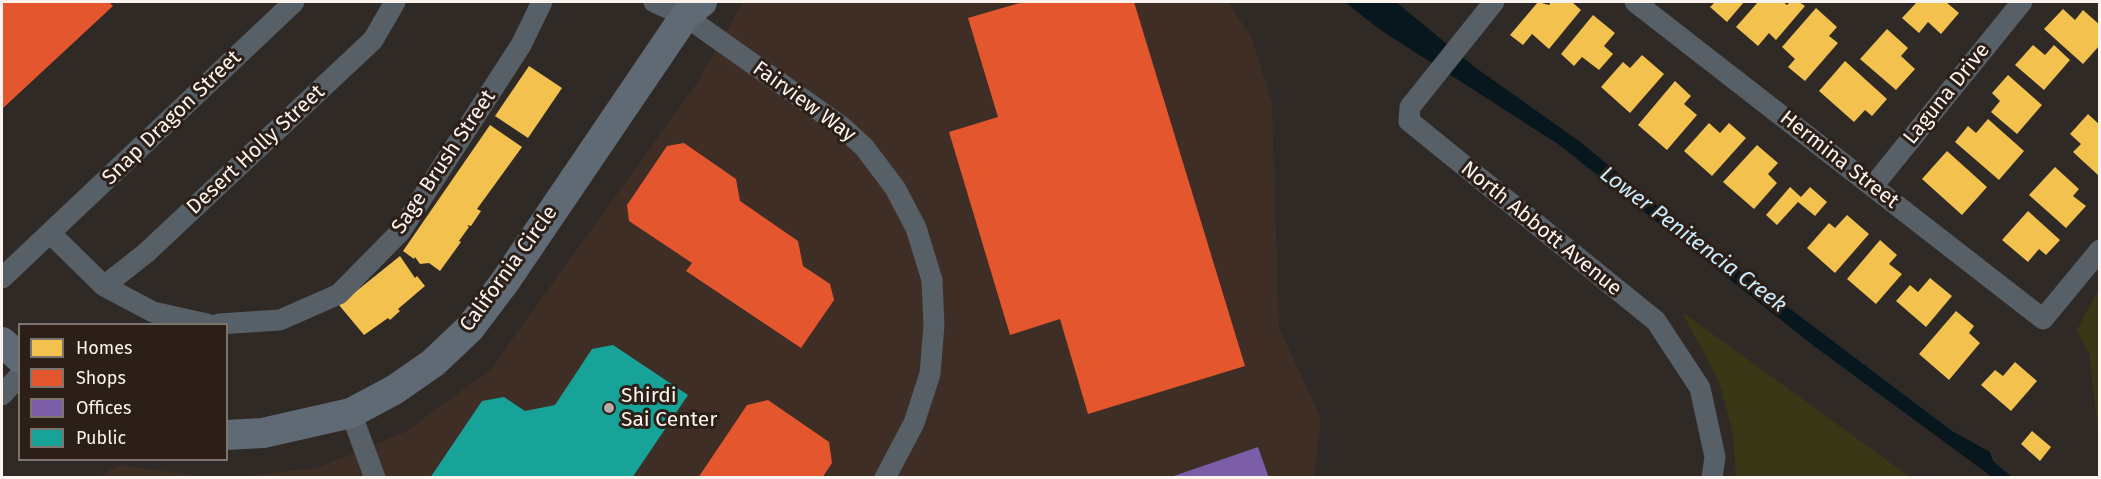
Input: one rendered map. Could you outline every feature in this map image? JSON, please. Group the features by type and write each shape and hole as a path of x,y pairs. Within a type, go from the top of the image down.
{"street":[{"name":"Snap Dragon Street","path":"2,278 294,2"},
{"name":"Desert Holly Street","path":"104,286 146,253 373,40 395,2"},
{"name":"Sage Brush Street","path":"228,323 280,320 339,294 400,232 521,45 542,2"},
{"name":"Fairview Way","path":"654,2 692,6 849,133 864,147 895,188 916,228 932,280 934,325 930,374 914,423 885,477"},
{"name":"North Abbott Avenue","path":"1494,2 1434,74 1410,107 1409,121 1656,321 1700,388 1715,457 1712,477"},
{"name":"Hermina Street","path":"1635,2 2043,319 2100,250"},
{"name":"Laguna Drive","path":"1873,186 2022,2"},
{"name":"California Circle","path":"228,435 263,433 351,413 394,390 433,363 470,328 504,284 692,6"},
{"path":"51,234 104,286 153,312 202,323"},
{"path":"2,342 18,356"},
{"path":"2,396 18,377"},
{"path":"351,413 375,477"}],"shaded area":[{"path":"743,2 1228,2 1252,38 1272,104 1279,327 1321,419 1314,477 228,478 317,468 405,432 490,370 697,83"},
{"path":"2099,289 2099,437 2089,353 2077,330"},
{"path":"1682,312 1910,477 1736,477 1733,434 1719,381"},
{"path":"119,465 207,477 99,477"}],"water":[{"name":"Lower Penitencia Creek","path":"1345,2 1396,2 1476,68 1579,141 1708,247 1952,431 1990,452 1993,461 2012,477 1992,477 1814,346 1558,144 1379,29"}],"building: Homes":[{"path":"1538,2 1549,5 1551,2 1572,2 1581,10 1549,49 1532,34 1523,45 1510,35"},
{"path":"1715,2 1744,2 1727,22 1710,7"},
{"path":"1758,2 1783,2 1787,5 1790,2 1799,2 1805,6 1776,40 1769,33 1758,46 1736,27"},
{"path":"1917,2 1946,2 1959,13 1941,34 1928,22 1919,33 1902,18"},
{"path":"1816,8 1837,27 1829,36 1838,43 1805,81 1788,67 1795,59 1782,47"},
{"path":"2063,9 2075,20 2083,10 2100,25 2100,45 2083,64 2044,29"},
{"path":"1593,15 1615,33 1604,46 1613,54 1599,70 1582,57 1574,66 1561,54"},
{"path":"1887,29 1908,48 1901,56 1915,69 1896,90 1860,59"},
{"path":"2033,45 2045,55 2054,45 2070,60 2044,90 2015,65"},
{"path":"1642,55 1664,74 1630,113 1601,87 1623,62 1630,68"},
{"path":"1845,61 1887,99 1872,116 1865,110 1854,122 1819,91"},
{"path":"529,66 562,88 528,138 495,116"},
{"path":"2008,75 2042,105 2017,134 1991,112 2000,101 1992,93"},
{"path":"1675,81 1691,96 1684,104 1697,115 1667,150 1638,125"},
{"path":"2088,114 2100,125 2098,175 2073,152 2081,144 2070,134"},
{"path":"1988,119 2024,151 1999,180 1955,142 1968,126 1976,133"},
{"path":"1709,123 1720,133 1729,123 1746,138 1712,176 1684,151"},
{"path":"490,125 522,147 477,209 481,211 471,226 467,225 469,227 459,241 461,242 440,271 429,263 420,264 415,257 414,259 403,251"},
{"path":"1757,145 1778,163 1768,174 1777,183 1754,209 1723,182"},
{"path":"1947,151 1987,187 1962,215 1922,179"},
{"path":"2055,167 2079,189 2073,196 2086,206 2066,228 2029,195"},
{"path":"1790,187 1801,197 1810,187 1827,202 1815,216 1798,202 1777,225 1766,215"},
{"path":"2028,211 2060,240 2046,255 2039,249 2028,262 2002,240"},
{"path":"1847,215 1869,234 1835,273 1807,248 1829,223 1835,228"},
{"path":"1880,240 1897,255 1889,264 1902,274 1876,304 1847,279"},
{"path":"400,256 415,278 417,276 425,286 398,309 400,311 390,320 388,318 364,335 339,305"},
{"path":"1930,278 1952,296 1926,327 1896,301 1910,285 1918,292"},
{"path":"1956,311 1974,326 1969,333 1980,343 1949,380 1919,354"},
{"path":"2015,362 2037,381 2011,411 1981,385 1995,370 2003,376"},
{"path":"2032,431 2051,447 2040,461 2021,444"}],"building: Shops":[{"path":"2,2 109,2 113,6 2,109"},
{"path":"1023,2 1134,2 1245,366 1088,414 1060,319 1010,335 949,132 998,117 968,18"},
{"path":"684,143 736,179 740,201 798,241 803,266 830,284 834,300 801,348 686,271 692,263 629,221 627,205 667,146"},
{"path":"768,400 829,442 832,463 822,478 698,478 747,405"}],"building: Offices":[{"path":"1258,447 1269,478 1171,478 1171,477"}],"building: Public":[{"name":"Shirdi Sai Center","path":"613,345 688,395 632,478 430,478 482,401 504,397 525,411 555,405 592,349"}],"place":[{"name":"Shirdi Sai Center","path":"609,408"}]}
